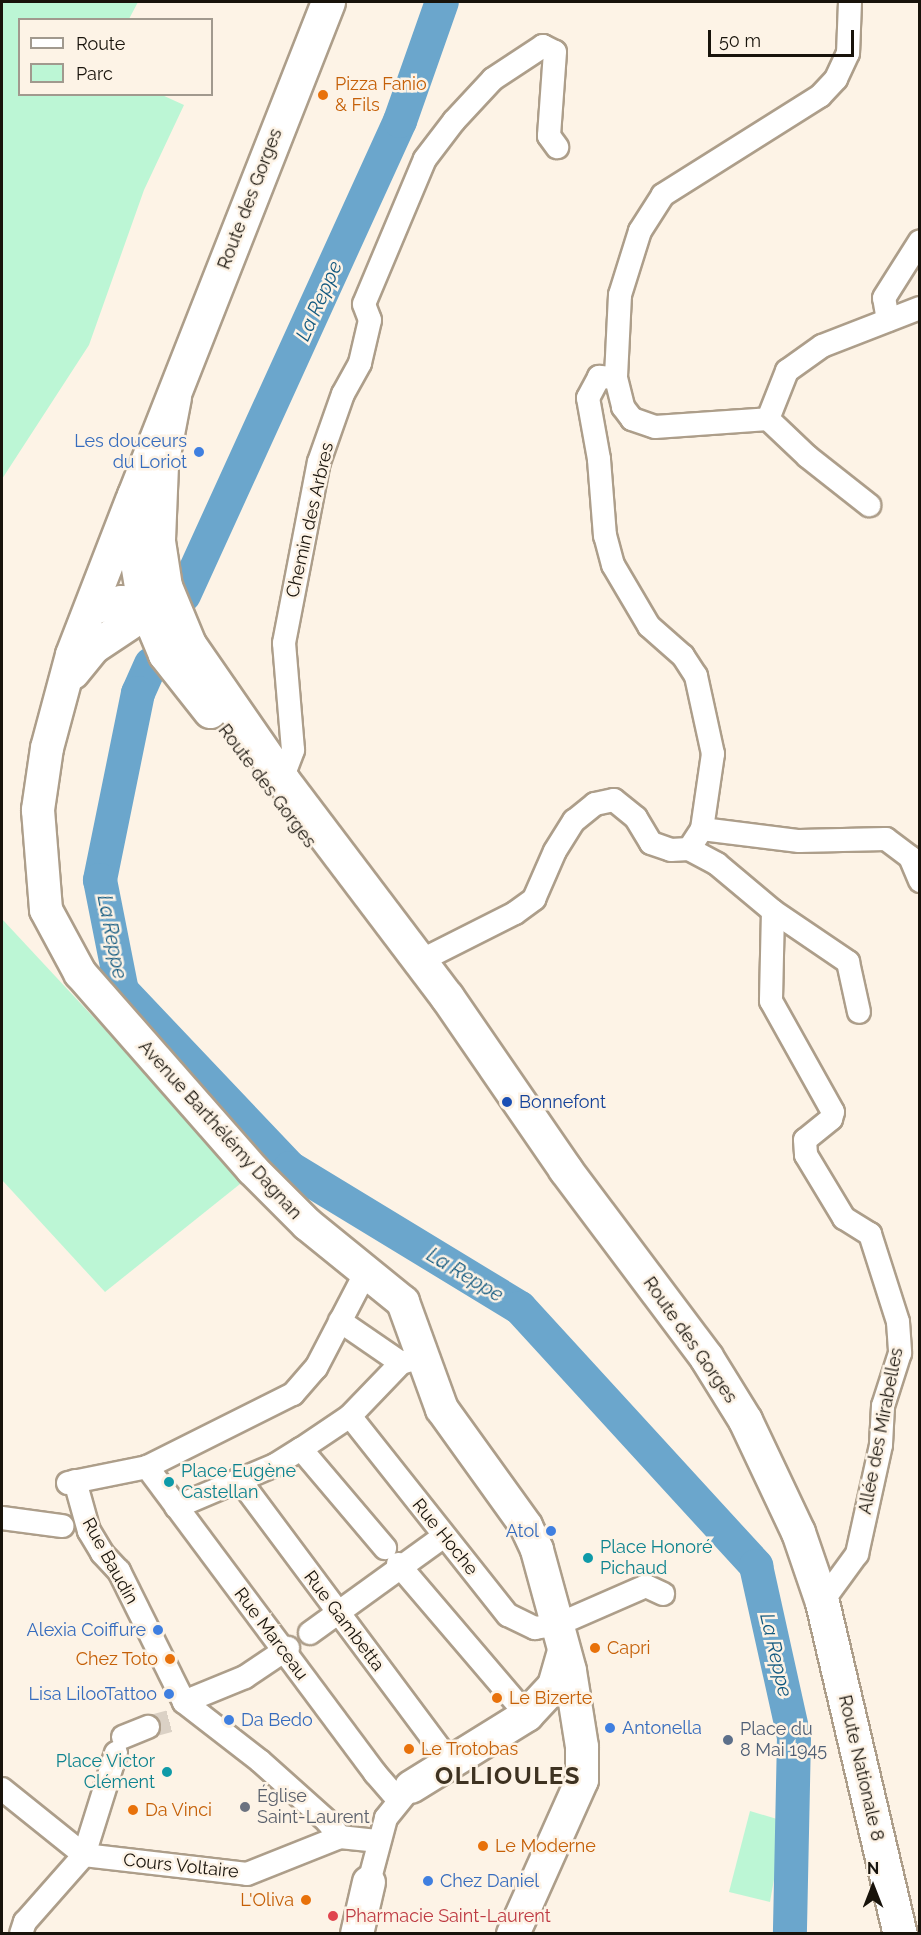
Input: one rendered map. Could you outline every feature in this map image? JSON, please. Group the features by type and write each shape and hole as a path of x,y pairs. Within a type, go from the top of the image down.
{"main road":[{"name":"Route des Gorges","path":"328,2 134,495 133,540 165,654 507,1101 537,1130"},
{"name":"Route des Gorges","path":"174,397 161,465 152,602 189,644 282,779 420,961 516,1094 537,1130 706,1357 745,1420 798,1532 822,1602"},
{"name":"Avenue Barthélémy Dagnan","path":"134,495 63,689 38,810 46,910 61,943 80,973 252,1169 306,1224 367,1270 403,1302 413,1320 412,1360 442,1409 526,1526 548,1580 562,1638 581,1738 582,1780 576,1800 513,1934"},
{"path":"91,608 121,602 152,602"},
{"path":"63,689 86,656 152,602"},
{"path":"111,636 165,654"},
{"name":"Route Nationale 8","path":"822,1602 900,1934"},
{"path":"404,1793 450,1761 527,1715 554,1686 562,1638"},
{"path":"527,1715 562,1719 581,1738"},
{"path":"357,1934 369,1882"}],"street":[{"path":"850,2 848,53 836,79 820,96 663,195 640,231 620,295 616,378 623,407 632,419 655,427 768,419 808,457 869,505"},
{"name":"Chemin des Arbres","path":"282,779 293,750 284,643 319,462 343,394 360,363 370,320 364,304 425,159 454,121 494,79 543,46 555,52 549,136 557,147"},
{"path":"888,320 884,298 920,242"},
{"path":"768,419 787,371 822,346 920,308"},
{"path":"616,378 599,377 591,387 589,415 599,459 605,536 613,565 649,626 683,656 696,676 713,754 702,829 689,849"},
{"path":"420,961 515,913 534,898 555,851 574,821 595,804 614,800 636,818 651,843 671,850 689,849 717,864 773,911 848,962 860,1012"},
{"path":"702,829 799,841 886,839 910,857 920,881"},
{"name":"Allée des Mirabelles","path":"773,911 771,1000 833,1112 831,1119 805,1140 806,1155 844,1218 870,1234 898,1322 900,1353 883,1406 881,1445 857,1554 822,1602"},
{"path":"147,1467 293,1394 316,1368 367,1270"},
{"path":"176,1507 301,1449 350,1416 412,1360 340,1321"},
{"path":"208,1435 217,1419 215,1408"},
{"name":"Rue Hoche","path":"350,1416 508,1615 562,1638"},
{"path":"301,1449 527,1715"},
{"name":"Rue Baudin","path":"147,1467 71,1482 77,1530 119,1570 181,1710"},
{"name":"Rue Marceau","path":"147,1467 286,1650 404,1793"},
{"name":"Rue Gambetta","path":"239,1479 337,1613 450,1761"},
{"path":"2,1518 77,1530"},
{"path":"310,1633 337,1613 395,1560 444,1536"},
{"path":"562,1638 646,1586 663,1594"},
{"path":"286,1650 245,1677 181,1710 260,1761 327,1821 340,1837"},
{"path":"21,1934 25,1922 84,1855 120,1745 148,1727"},
{"path":"2,1790 84,1855"},
{"path":"369,1882 379,1841 404,1793"},
{"name":"Cours Voltaire","path":"84,1855 247,1874 340,1837 379,1841"}],"green space":[{"path":"2,2 138,2 130,18 18,18 18,96 164,96 184,105 144,190 89,345 2,479"},
{"path":"2,919 245,1180 105,1292 2,1180"},
{"path":"750,1811 777,1819 777,1862 770,1902 729,1892"}],"waterway":[{"name":"La Reppe","path":"184,595 400,121 442,2"},
{"name":"La Reppe","path":"151,664 138,693 100,880 122,991 290,1168 520,1308 756,1566 794,1737 790,1934"}],"tunnel":[{"path":"148,1727 178,1719"}],"place":[{"name":"Pizza Fanio & Fils","path":"323,95"},
{"name":"Les douceurs du Loriot","path":"199,452"},
{"name":"Bonnefont","path":"507,1102"},
{"name":"Place Eugène Castellan","path":"169,1482"},
{"name":"Atol","path":"551,1531"},
{"name":"Place Honoré Pichaud","path":"588,1558"},
{"name":"Alexia Coiffure","path":"158,1630"},
{"name":"Capri","path":"595,1648"},
{"name":"Chez Toto","path":"170,1659"},
{"name":"Lisa LilooTattoo","path":"169,1694"},
{"name":"Le Bizerte","path":"497,1698"},
{"name":"Da Bedo","path":"229,1720"},
{"name":"Antonella","path":"610,1728"},
{"name":"Place du 8 Mai 1945","path":"728,1740"},
{"name":"Le Trotobas","path":"409,1749"},
{"name":"Place Victor Clément","path":"167,1772"},
{"name":"Église Saint-Laurent","path":"245,1807"},
{"name":"Da Vinci","path":"133,1810"},
{"name":"Le Moderne","path":"483,1846"},
{"name":"Chez Daniel","path":"428,1881"},
{"name":"L'Oliva","path":"306,1900"},
{"name":"Pharmacie Saint-Laurent","path":"333,1916"}],"district":[{"name":"OLLIOULES","path":"508,1776"}]}
